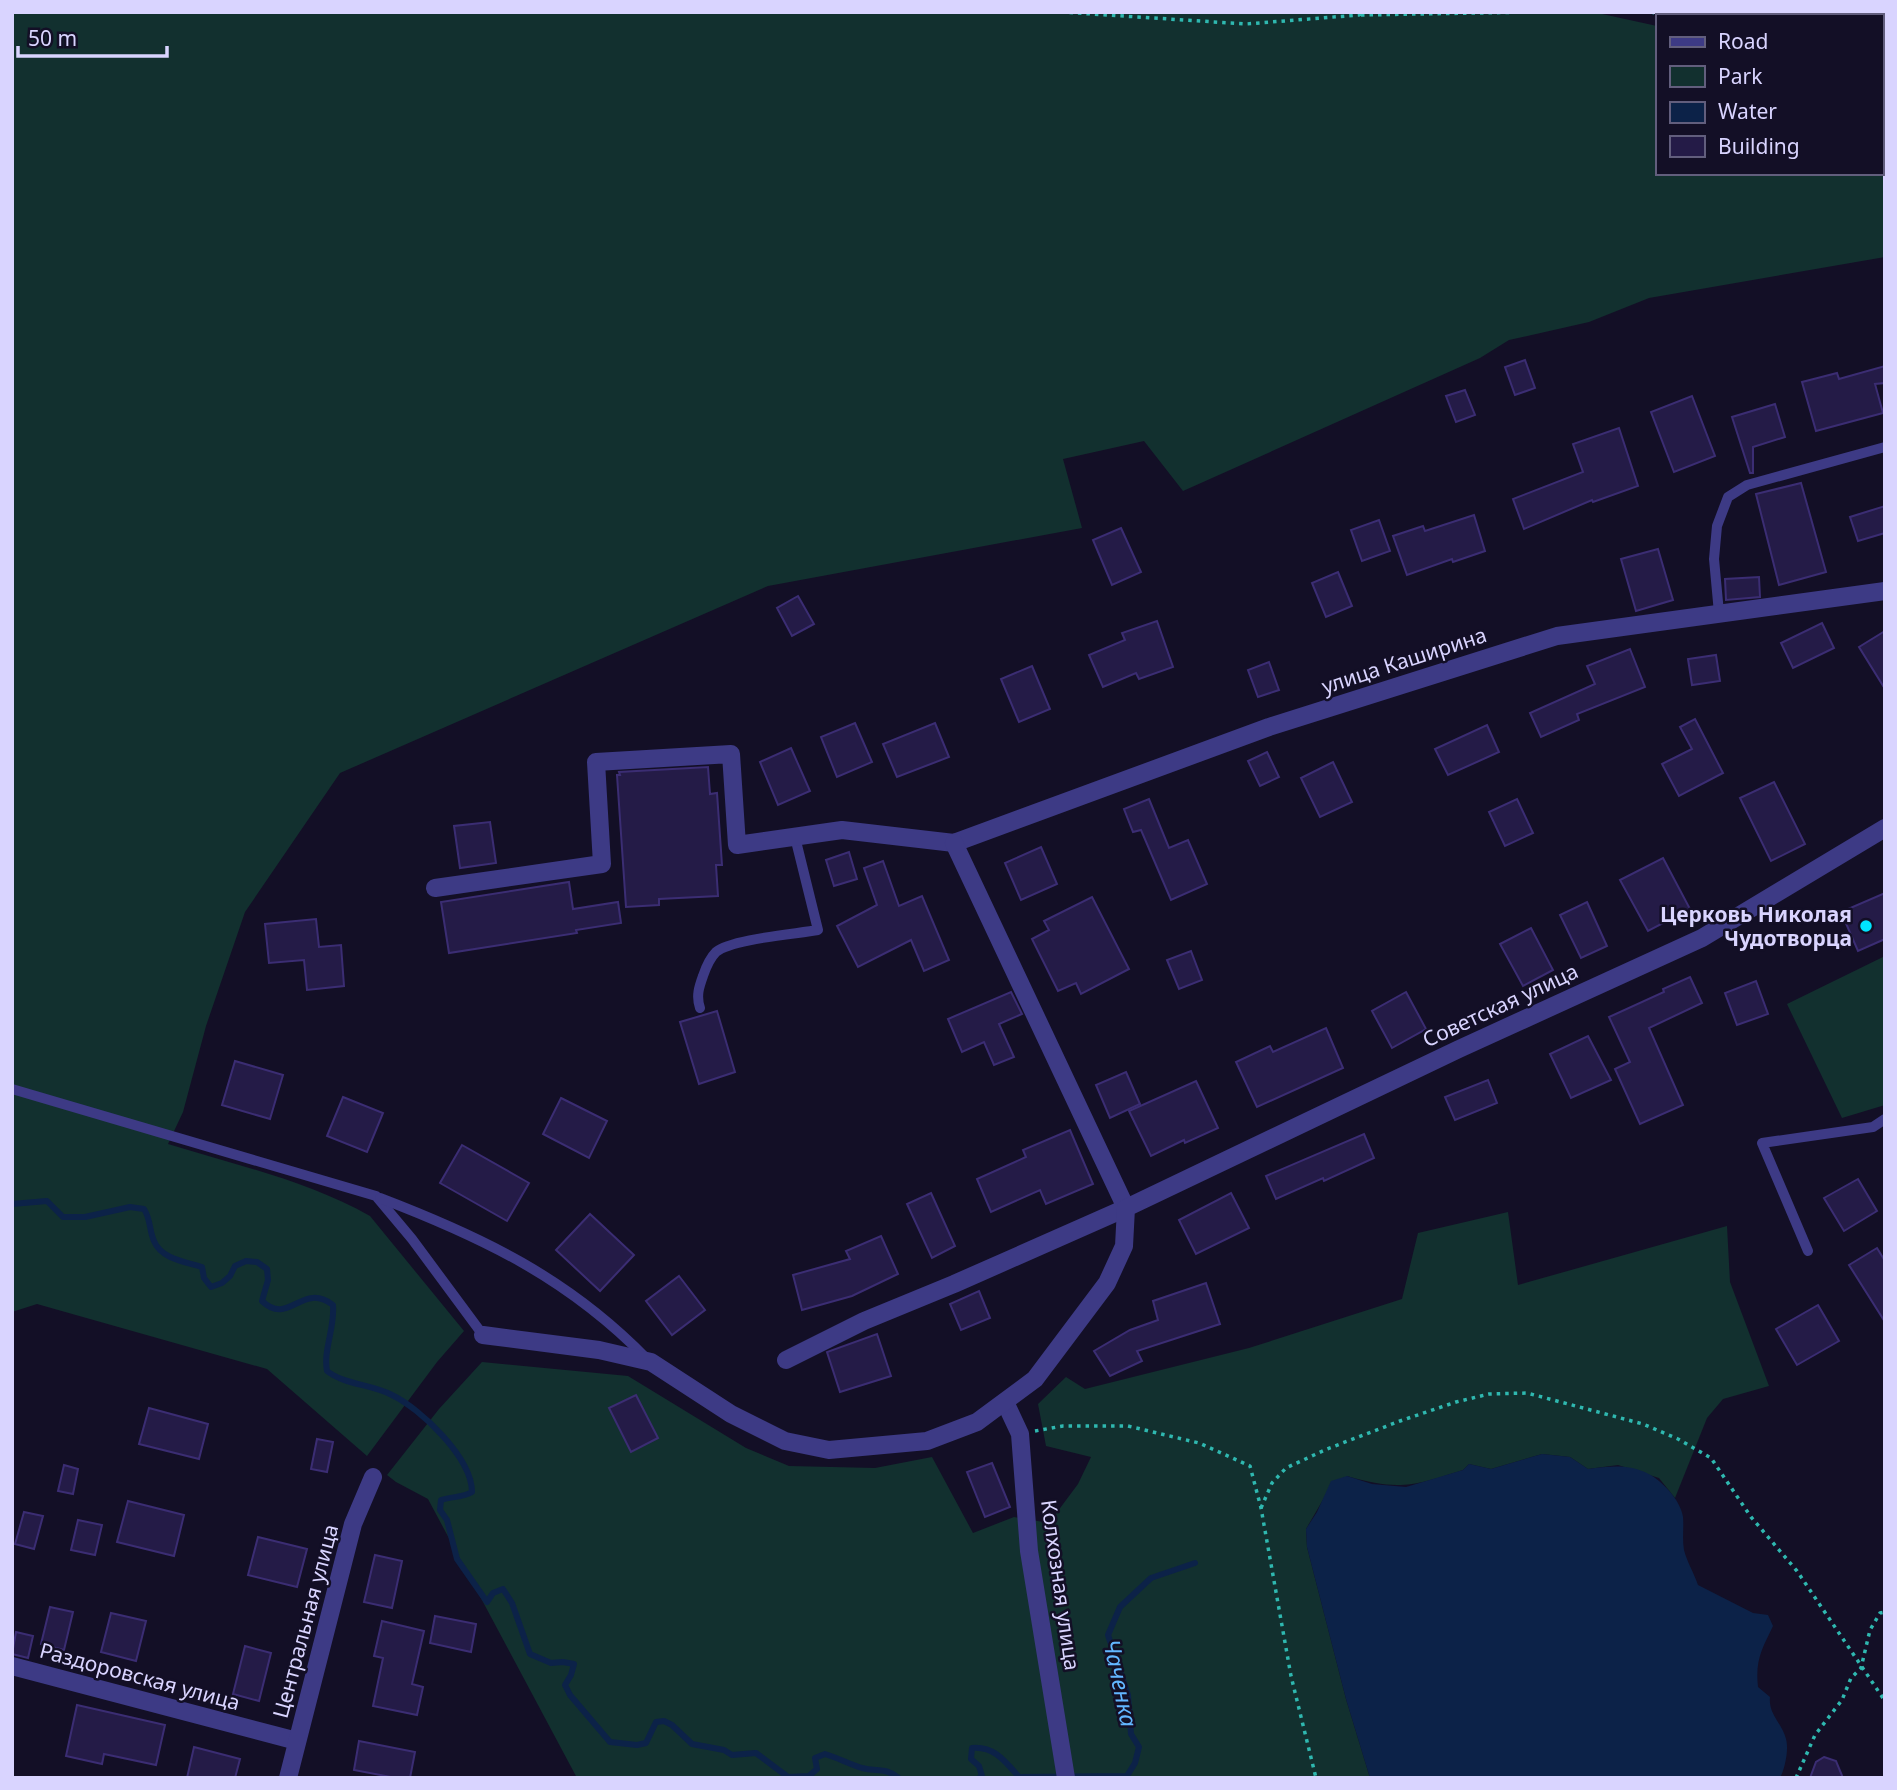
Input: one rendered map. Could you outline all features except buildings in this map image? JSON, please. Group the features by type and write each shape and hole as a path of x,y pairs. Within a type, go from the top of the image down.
{"street":[{"name":"улица Каширина","path":"954,843 1269,727 1557,636 1885,591"},
{"path":"435,888 602,864 596,762 731,754 737,845 842,830 954,843 1126,1208 1124,1246 1107,1283 1035,1379 977,1422 926,1441 830,1450 785,1441 731,1414 651,1363 599,1350 483,1335"},
{"name":"Советская улица","path":"786,1360 864,1321 1126,1208 1459,1049 1702,938 1885,828"},
{"name":"Колхозная улица","path":"1005,1402 1020,1434 1029,1551 1066,1778"},
{"name":"Центральная улица","path":"288,1778 354,1524 373,1477"},
{"name":"Раздоровская улица","path":"12,1666 297,1741"}],"lane":[{"path":"1719,613 1714,559 1717,526 1728,497 1747,485 1885,447"},
{"path":"700,1007 697,998 701,980 708,962 718,950 733,944 818,930 795,837"},
{"path":"12,1089 376,1196 447,1224 554,1280 616,1326 651,1363"},
{"path":"1808,1251 1762,1143 1873,1127 1885,1119"},
{"path":"376,1196 412,1239 483,1335"}],"path":[{"path":"1061,12 1246,24 1359,15 1534,12"},
{"path":"1359,15 1365,12"},
{"path":"1261,1508 1272,1483 1286,1468 1400,1421 1489,1394 1527,1393 1643,1424 1678,1439 1711,1458 1751,1517 1797,1571 1885,1701"},
{"path":"1020,1434 1063,1426 1128,1426 1199,1443 1250,1466 1261,1508 1290,1676 1316,1778"},
{"path":"1796,1778 1815,1735 1842,1700 1851,1678 1861,1668 1870,1630 1880,1613 1885,1612"}],"green space":[{"path":"12,12 1593,12 1656,26 1656,175 1883,175 1883,109 1885,110 1885,257 1649,298 1589,322 1509,340 1480,358 1183,491 1144,441 1063,459 1082,528 768,586 340,773 245,912 206,1026 183,1112 168,1144 297,1183 370,1216 464,1331 437,1362 367,1456 267,1369 37,1304 12,1312"},
{"path":"1885,956 1885,1105 1842,1118 1787,1004"},
{"path":"1508,1212 1518,1285 1727,1226 1730,1282 1769,1386 1723,1399 1707,1418 1675,1498 1659,1478 1618,1465 1588,1469 1570,1457 1542,1454 1491,1469 1469,1464 1463,1470 1406,1485 1380,1484 1347,1476 1324,1498 1306,1529 1307,1547 1346,1699 1370,1778 577,1778 428,1499 387,1475 439,1409 482,1362 628,1376 746,1448 789,1466 875,1468 932,1457 973,1533 1014,1517 1049,1523 1078,1484 1091,1457 1046,1446 1038,1404 1066,1377 1085,1389 1249,1348 1402,1299 1418,1233"}],"water":[{"path":"1542,1454 1570,1457 1588,1469 1633,1468 1653,1476 1671,1493 1680,1507 1684,1550 1698,1585 1753,1613 1768,1615 1773,1626 1763,1648 1757,1678 1758,1687 1770,1697 1773,1714 1786,1739 1786,1759 1780,1778 1370,1778 1346,1699 1307,1547 1306,1529 1331,1481 1347,1476 1372,1484 1406,1487 1463,1470 1469,1464 1491,1469"}],"waterway":[{"name":"Чаченка","path":"12,1204 47,1201 63,1217 85,1217 130,1207 144,1209 157,1247 168,1256 202,1267 204,1278 211,1287 222,1283 230,1276 235,1266 246,1261 257,1262 267,1269 268,1280 262,1301 272,1308 280,1309 313,1298 333,1305 327,1371 342,1379 384,1391 404,1402 430,1423 454,1450 464,1464 472,1492 441,1500 440,1510 447,1520 457,1559 487,1602 493,1593 503,1589 512,1603 530,1654 551,1663 574,1664 565,1685 570,1695 610,1742 637,1745 646,1743 656,1722 664,1721 692,1744 724,1750 732,1755 756,1753 788,1777 809,1776 817,1769 815,1758 825,1754 862,1768 889,1772 899,1778"},
{"name":"Чаченка","path":"979,1778 982,1776 979,1766 971,1759 972,1748 993,1752 1019,1777 1127,1776 1135,1763 1139,1747 1131,1734 1128,1695 1108,1635 1120,1607 1151,1578 1195,1563"}],"railway":[{"path":"1766,12 1770,14"},
{"path":"1833,12 1838,14"}],"place":[{"name":"Церковь Николая Чудотворца","path":"1866,926"}]}
